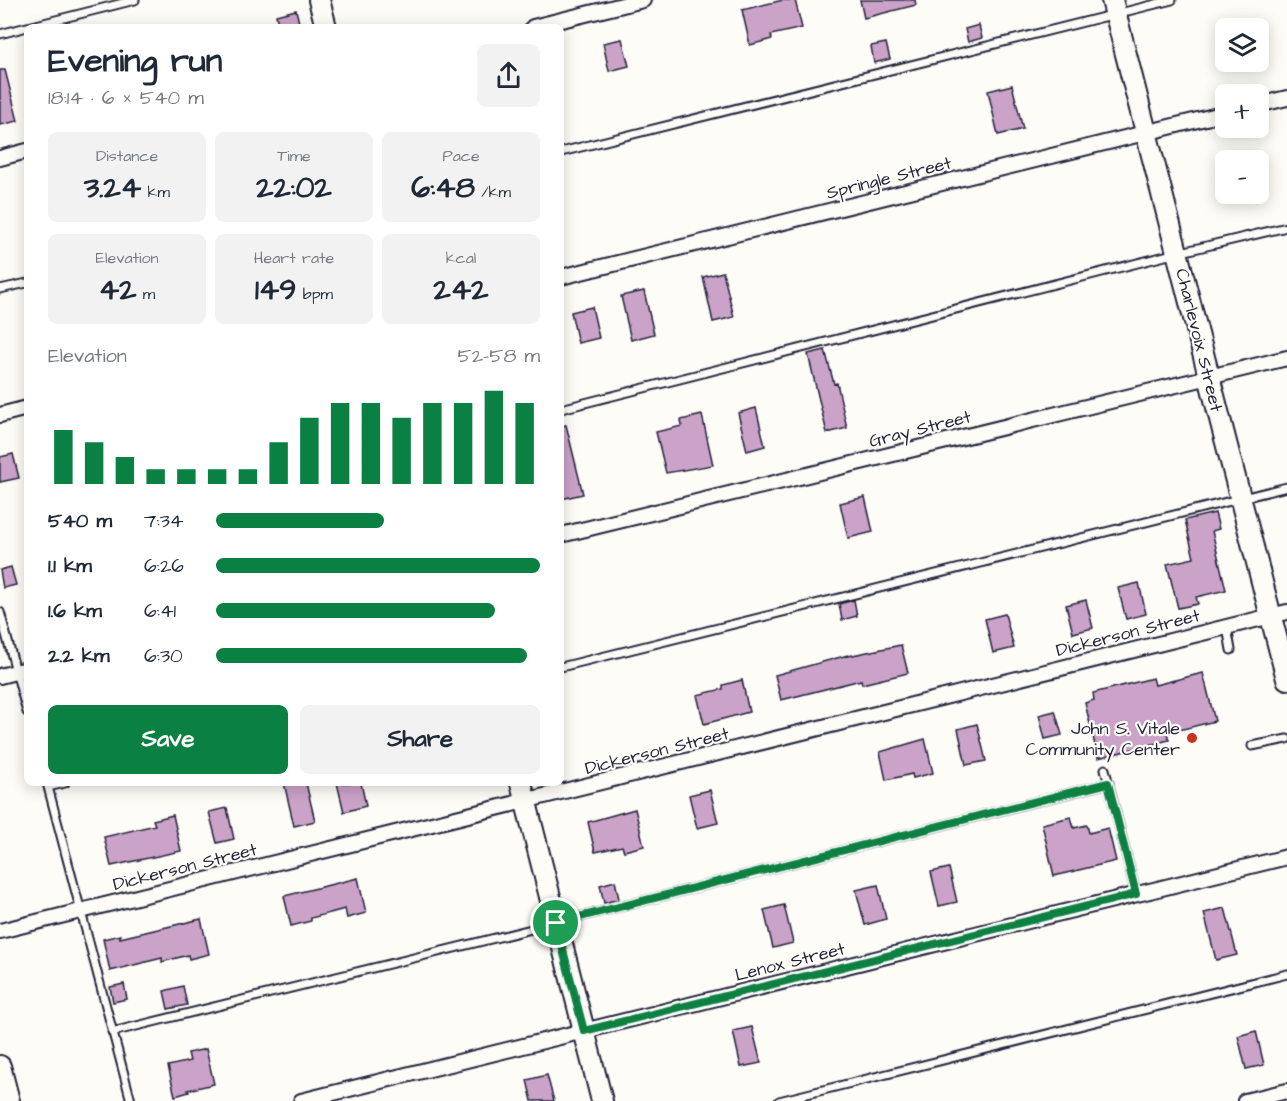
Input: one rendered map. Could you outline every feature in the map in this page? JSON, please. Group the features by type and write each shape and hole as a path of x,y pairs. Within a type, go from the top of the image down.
{"street":[{"path":"319,0 325,24"},
{"path":"545,24 643,0"},
{"name":"Charlevoix Street","path":"1114,7 1240,499 1279,614 1287,679"},
{"path":"1269,102 1287,98"},
{"name":"Springle Street","path":"564,276 1215,116"},
{"path":"0,158 24,152"},
{"name":"Gray Street","path":"564,534 1287,358"},
{"path":"0,415 24,409"},
{"name":"Dickerson Street","path":"564,784 1279,614"},
{"path":"0,675 21,670"},
{"name":"Dickerson Street","path":"0,930 554,786"},
{"path":"524,793 602,1101"},
{"name":"Lenox Street","path":"301,1101 1287,856"},
{"path":"0,1066 9,1101"},
{"path":"1245,1101 1287,1091"}],"lane":[{"path":"39,24 135,0"},
{"path":"564,151 1114,7 1172,0"},
{"path":"0,34 24,28"},
{"path":"564,408 1287,227"},
{"path":"0,289 24,284"},
{"path":"564,666 1287,487"},
{"path":"0,612 21,670 24,691"},
{"path":"1227,627 1231,650"},
{"path":"1252,746 1287,739"},
{"path":"1106,769 1108,783 1126,838 1136,894"},
{"path":"112,1032 556,923 1108,783"},
{"path":"48,786 79,911 131,1101"},
{"path":"779,1101 1287,974"}],"building":[{"path":"783,0 795,0 802,28 771,35 772,39 750,45 742,10"},
{"path":"860,0 915,0 916,5 864,18"},
{"path":"296,10 299,24 278,24 276,15"},
{"path":"979,25 982,38 968,42 965,29"},
{"path":"622,39 629,66 609,71 603,43"},
{"path":"886,43 890,59 874,63 871,46"},
{"path":"0,70 5,70 18,121 0,125"},
{"path":"1012,85 1023,129 998,135 988,91"},
{"path":"723,272 734,317 713,322 703,277"},
{"path":"644,291 654,334 631,340 621,296"},
{"path":"592,307 599,338 578,343 571,312"},
{"path":"825,350 834,384 837,383 847,428 827,433 808,354"},
{"path":"756,408 765,446 747,451 738,413"},
{"path":"702,415 713,465 666,473 656,432 682,426 681,420"},
{"path":"564,425 566,425 583,494 564,498"},
{"path":"13,454 19,478 0,482 0,457"},
{"path":"865,497 873,532 848,538 840,503"},
{"path":"1215,513 1219,529 1212,531 1226,590 1196,597 1198,604 1178,608 1167,564 1194,558 1185,520"},
{"path":"11,567 16,585 3,588 0,570"},
{"path":"1139,583 1146,614 1126,619 1118,588"},
{"path":"854,600 857,616 842,620 839,604"},
{"path":"1086,600 1093,628 1073,633 1066,605"},
{"path":"1005,614 1014,648 993,653 985,619"},
{"path":"901,645 908,673 862,684 861,680 781,700 775,675 848,655"},
{"path":"1203,673 1215,721 1167,733 1169,740 1098,758 1085,703 1094,700 1093,693 1153,678 1155,685"},
{"path":"742,680 749,712 704,724 697,695 723,689 723,685"},
{"path":"1055,711 1062,735 1045,739 1039,715"},
{"path":"977,724 986,761 966,765 958,729"},
{"path":"925,739 933,773 913,778 912,774 886,780 880,752"},
{"path":"285,786 307,786 315,821 294,826"},
{"path":"338,786 362,786 366,806 344,812"},
{"path":"710,790 718,823 697,828 689,795"},
{"path":"227,808 234,839 217,843 209,812"},
{"path":"635,809 644,846 624,851 622,846 595,852 588,822"},
{"path":"173,815 181,851 111,866 104,837 155,825 153,820"},
{"path":"1071,817 1074,828 1087,825 1089,833 1108,828 1116,861 1054,876 1042,824"},
{"path":"949,868 957,902 939,906 931,872"},
{"path":"358,878 366,913 347,918 345,909 291,926 284,896"},
{"path":"615,881 619,899 604,903 600,885"},
{"path":"878,885 886,919 865,925 856,890"},
{"path":"784,905 793,943 773,948 764,910"},
{"path":"1225,908 1237,955 1216,960 1204,913"},
{"path":"201,919 209,954 189,959 188,955 162,962 162,958 110,971 103,939 120,935 120,938"},
{"path":"124,984 127,999 113,1002 110,987"},
{"path":"183,986 187,1005 168,1009 164,991"},
{"path":"752,1027 761,1063 741,1067 733,1031"},
{"path":"1256,1031 1264,1065 1246,1069 1238,1036"},
{"path":"206,1049 214,1084 188,1090 189,1092 175,1096 168,1066 190,1061 188,1053"},
{"path":"547,1075 554,1101 532,1101 527,1080"}],"place":[{"name":"John S. Vitale Community Center","path":"1192,738"}],"route":[{"path":"1108,783 1136,894 584,1031 556,923 1108,783"}]}
